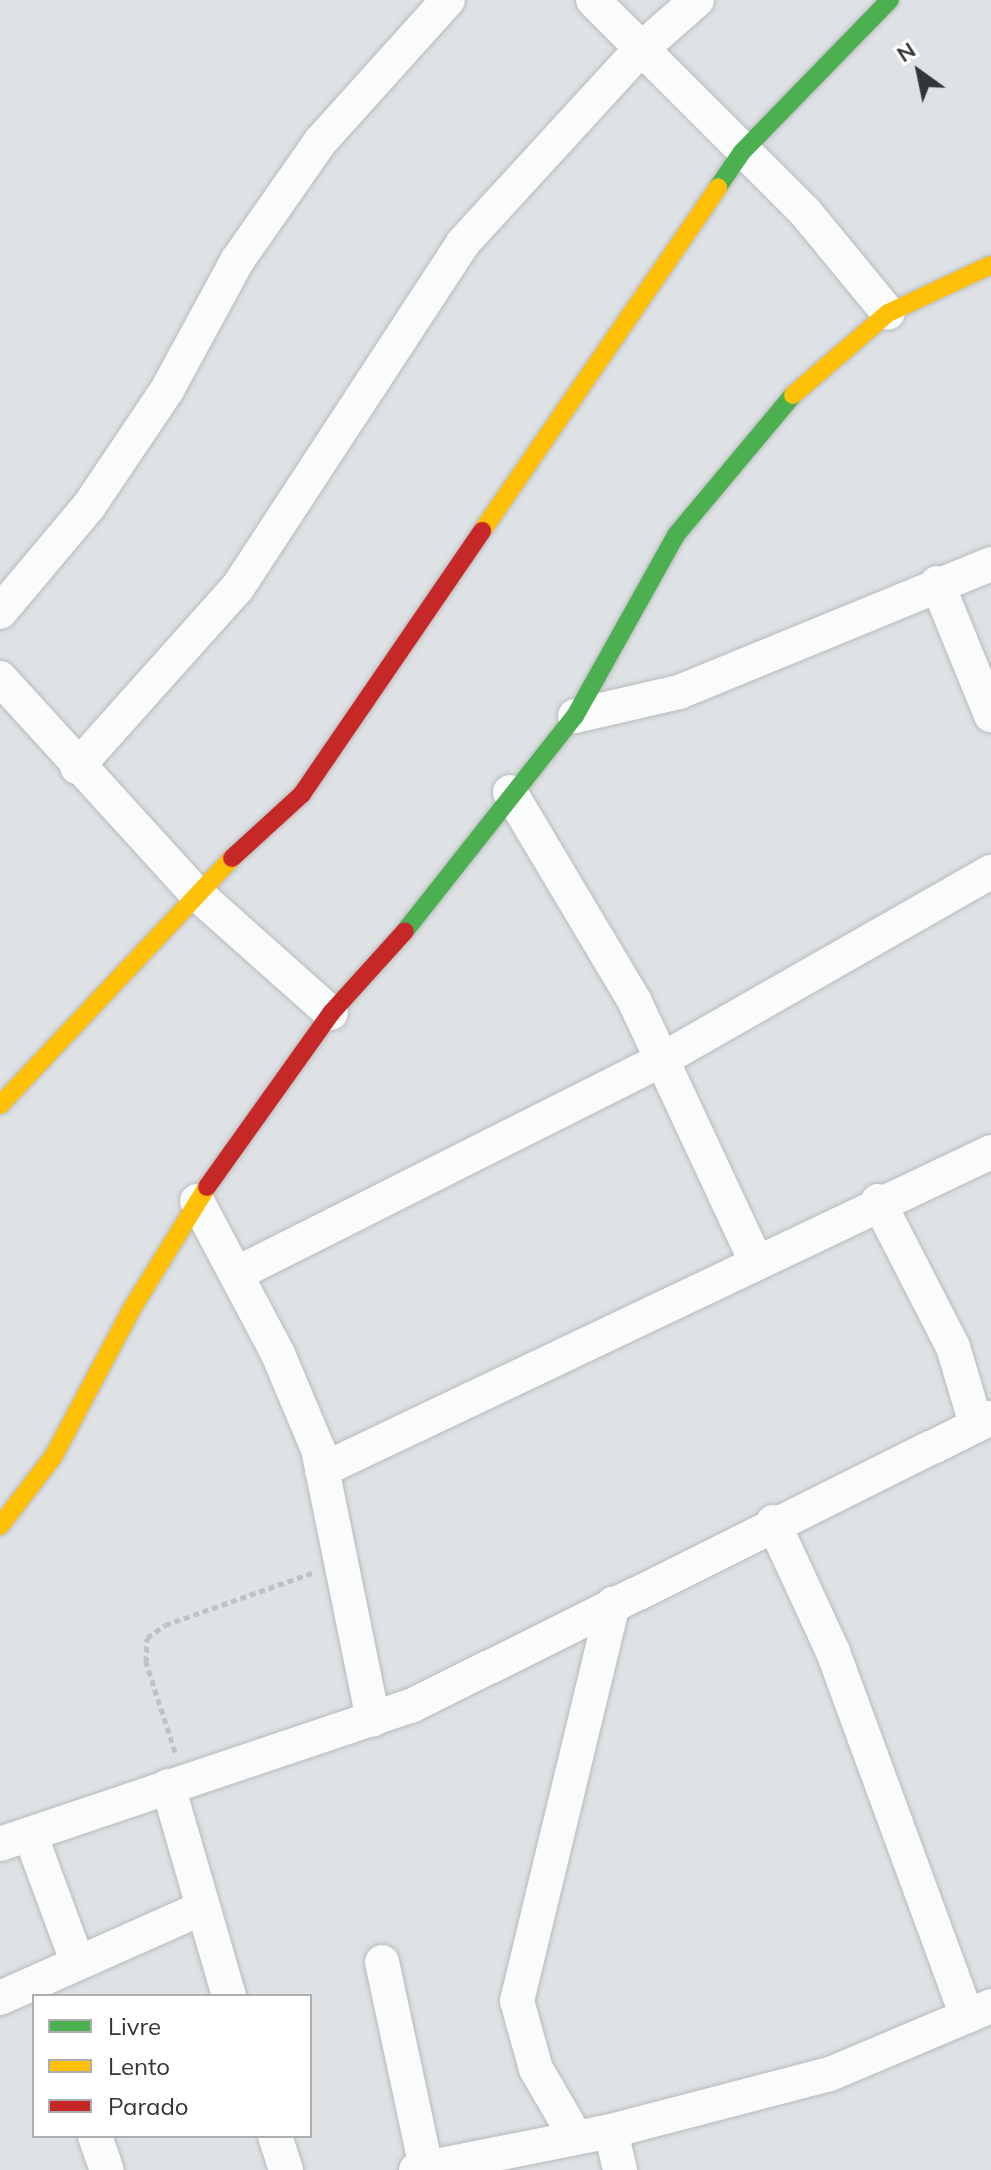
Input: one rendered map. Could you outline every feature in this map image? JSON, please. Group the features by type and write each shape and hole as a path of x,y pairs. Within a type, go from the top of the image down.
{"street":[{"path":"0,612 89,506 167,390 237,261 320,142 448,0"},
{"path":"593,0 838,247 888,313"},
{"path":"77,767 238,587 463,243 640,50 697,0"},
{"path":"0,1105 195,892 302,794 742,152 890,0"},
{"path":"0,1526 53,1457 197,1201 331,1013 395,944 510,792 575,716 676,535 797,390 888,313 991,265"},
{"path":"575,716 679,692 937,583 991,564"},
{"path":"937,583 991,715"},
{"path":"0,678 77,767 195,892 331,1013"},
{"path":"510,792 595,931 661,1060 755,1259"},
{"path":"238,1273 661,1060 991,872"},
{"path":"322,1470 755,1259 991,1152"},
{"path":"197,1201 238,1273 304,1409 344,1566 373,1719"},
{"path":"77,1961 15,1839 373,1719 467,1680 773,1522 984,1421 953,1347 878,1201"},
{"path":"382,1962 421,2168 496,2160 575,2136 611,2131 794,2086 979,2011 833,1652 773,1522"},
{"path":"575,2136 536,2069 517,2001 613,1603"},
{"path":"176,1783 200,1909 228,1994"},
{"path":"19,1997 77,1961 200,1909"},
{"path":"611,2131 620,2170"},
{"path":"96,2138 107,2170"},
{"path":"276,2138 286,2170"}],"path":[{"path":"176,1783 146,1662 147,1638 165,1625 344,1566"}],"traffic: fast":[{"path":"718,187 742,152 890,0"},
{"path":"405,931 575,716 676,535 793,395"}],"traffic: slow":[{"path":"482,531 718,187"},
{"path":"793,395 888,313 991,265"},
{"path":"0,1105 232,858"},
{"path":"0,1526 53,1457 131,1310 207,1187"}],"traffic: jam":[{"path":"232,858 302,794 482,531"},
{"path":"207,1187 331,1013 405,931"}]}
